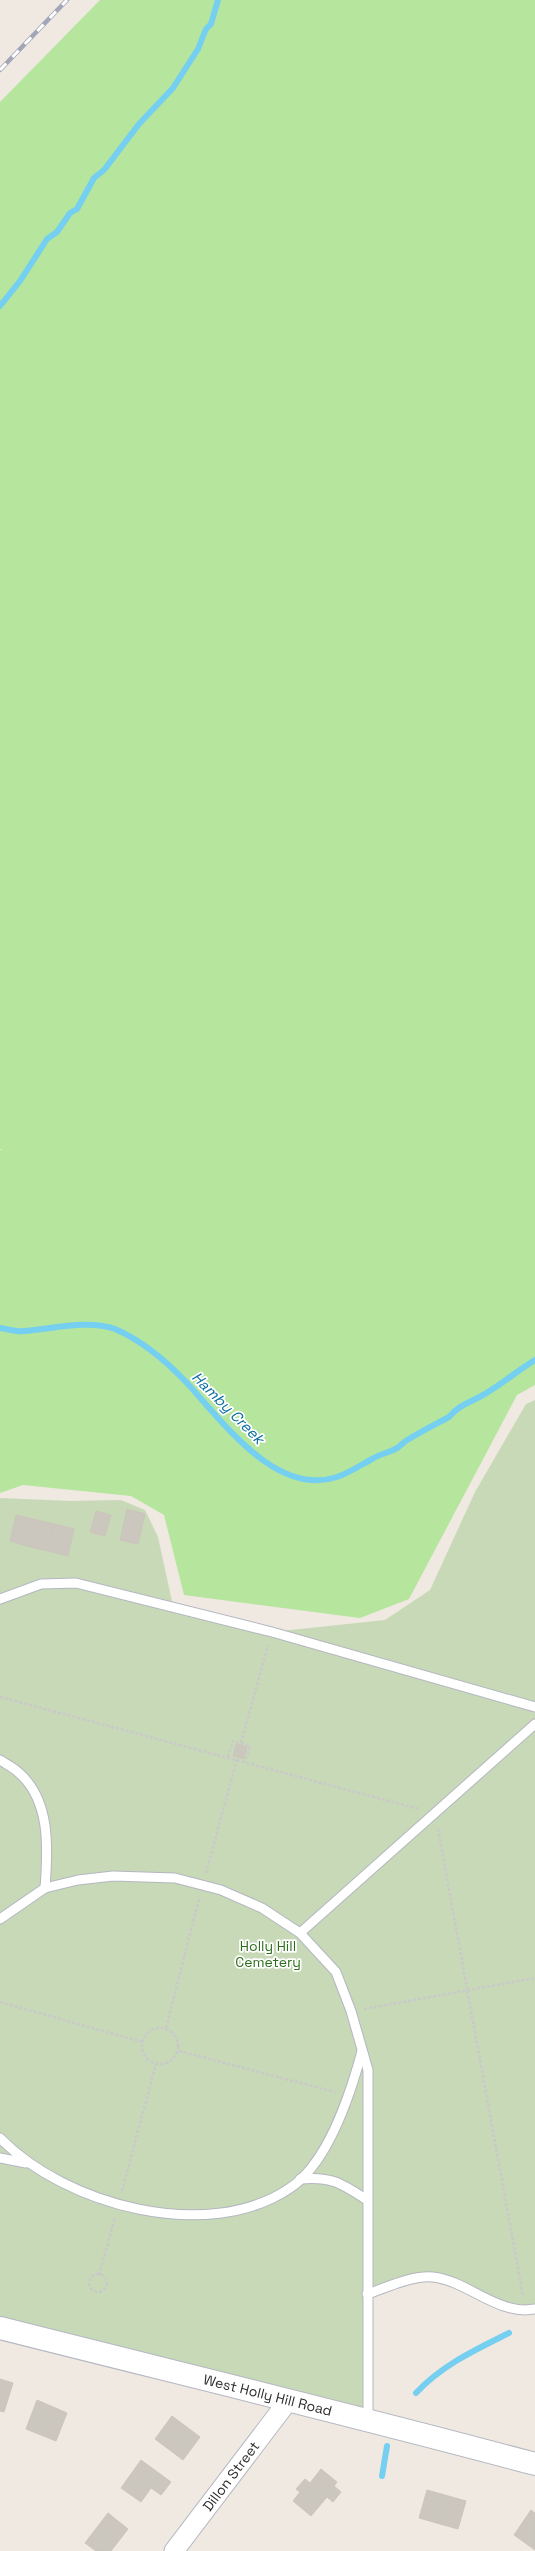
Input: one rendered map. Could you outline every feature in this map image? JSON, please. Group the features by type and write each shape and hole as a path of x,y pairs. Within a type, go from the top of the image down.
{"street":[{"name":"West Holly Hill Road","path":"0,2328 288,2401 368,2418 535,2464"},
{"name":"Dillon Street","path":"174,2551 288,2401"}],"lane":[{"path":"0,1599 41,1584 76,1583 272,1632 535,1706"},
{"path":"300,1933 535,1724"},
{"path":"0,1760 19,1772 32,1790 46,1823 48,1849 45,1888"},
{"path":"0,1919 45,1888 78,1880 113,1876 174,1878 221,1890 262,1908 300,1933 336,1972 351,2011 368,2070 368,2418"},
{"path":"0,2138 29,2163 51,2178 118,2205 174,2213 219,2213 259,2206 292,2188 312,2166 344,2112 362,2051"},
{"path":"0,2158 29,2163"},
{"path":"300,2179 319,2177 336,2180 367,2200"},
{"path":"367,2294 422,2277 433,2277 449,2281 500,2304 530,2310"}],"path":[{"path":"241,1743 272,1632"},
{"path":"0,1697 435,1813 467,1990 530,2310"},
{"path":"228,1757 233,1741 241,1743 250,1746 245,1762"},
{"path":"166,2028 237,1759"},
{"path":"351,2011 535,1978"},
{"path":"0,2002 142,2042"},
{"path":"160,2028 166,2028 176,2036 178,2051 170,2063 156,2064 144,2054 142,2042 148,2032 160,2028"},
{"path":"178,2051 349,2096"},
{"path":"99,2275 156,2064"},
{"path":"99,2275 105,2278 106,2283 103,2290 98,2292 92,2290 89,2285 92,2277 99,2275"}],"green space":[{"path":"100,0 535,0 535,1385 517,1395 409,1599 360,1618 184,1595 164,1515 131,1496 23,1485 0,1493 0,1150 3,1149 0,1149 0,102"},
{"name":"Holly Hill Cemetery","path":"535,1400 535,2309 526,2311 433,2277 367,2294 368,2418 0,2328 0,1498 71,1501 121,1500 145,1510 158,1537 173,1606 272,1632 385,1620 430,1590 475,1492 526,1404"}],"building":[{"path":"127,1509 145,1514 138,1544 120,1540"},
{"path":"96,1511 111,1515 105,1536 90,1532"},
{"path":"16,1515 37,1520 30,1547 10,1541"},
{"path":"37,1520 55,1524 48,1551 30,1547"},
{"path":"55,1524 74,1529 68,1556 48,1551"},
{"path":"236,1744 247,1747 244,1759 233,1756"},
{"path":"0,2379 13,2383 4,2412 0,2411"},
{"path":"37,2400 67,2413 56,2441 26,2429"},
{"path":"172,2416 200,2437 183,2460 155,2439"},
{"path":"141,2460 171,2482 161,2495 151,2488 141,2502 121,2488"},
{"path":"321,2469 337,2482 334,2486 341,2492 333,2502 327,2497 311,2516 293,2501 300,2492 296,2489 305,2479 310,2483"},
{"path":"427,2490 466,2501 458,2529 419,2518"},
{"path":"531,2510 535,2513 535,2550 514,2535"},
{"path":"108,2513 128,2529 111,2551 96,2551 85,2543"}],"waterway":[{"path":"0,306 20,281 47,239 57,232 70,213 77,209 94,178 104,170 139,124 173,88 198,49 206,29 211,24 218,0"},
{"name":"Hamby Creek","path":"0,1328 21,1331 93,1325 115,1329 135,1339 171,1368 187,1383 234,1435 253,1452 272,1466 293,1476 315,1480 337,1477 355,1469 375,1457 395,1449 407,1440 449,1417 457,1409 483,1395 535,1360"},
{"path":"416,2393 448,2366 471,2352 509,2333"},
{"path":"382,2476 387,2446"}],"railway":[{"path":"0,70 67,0"}]}
